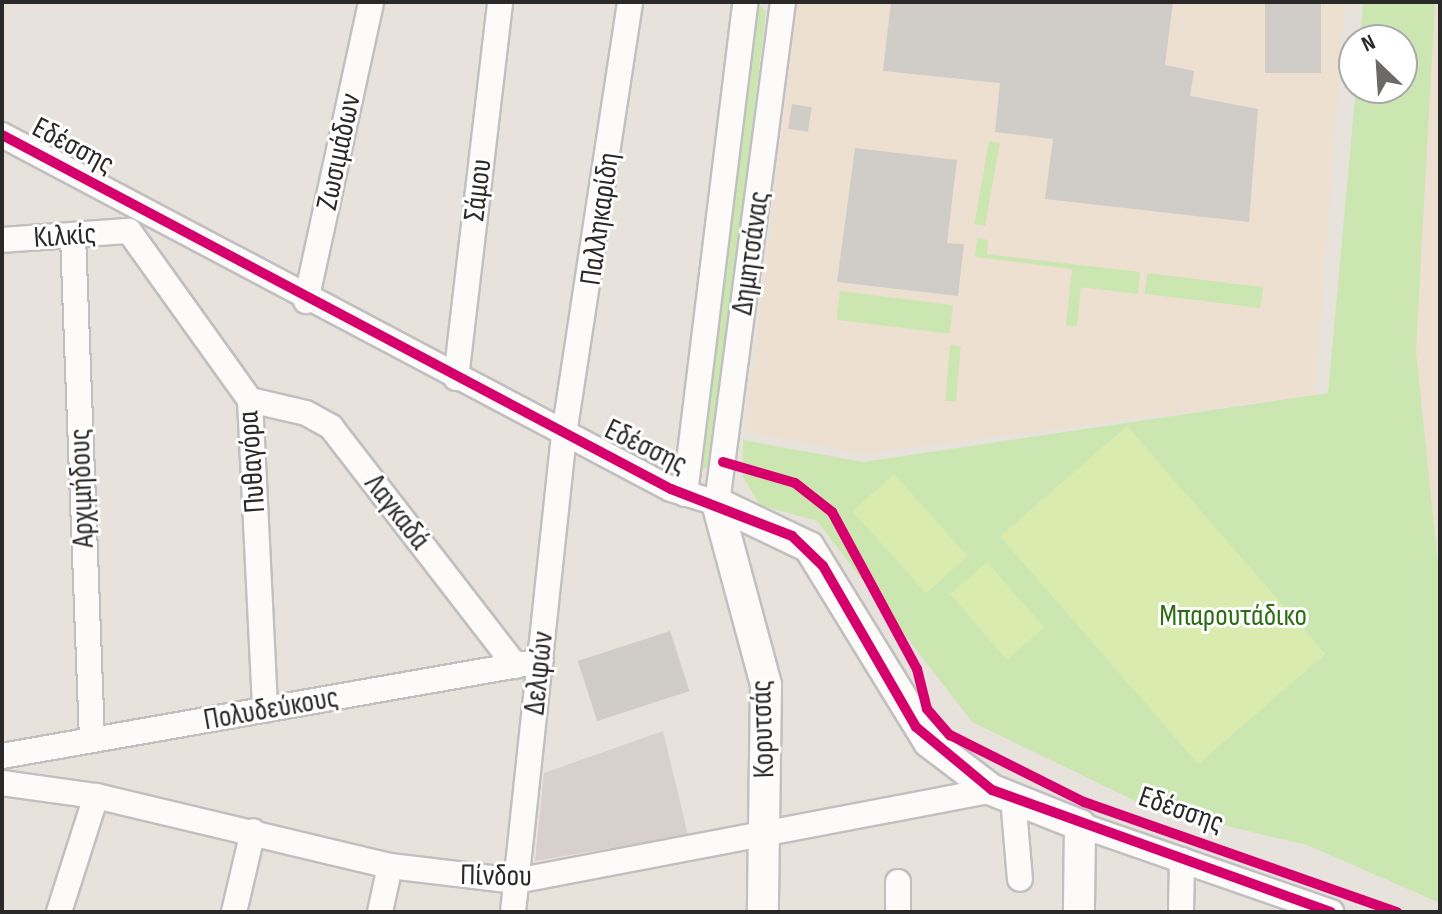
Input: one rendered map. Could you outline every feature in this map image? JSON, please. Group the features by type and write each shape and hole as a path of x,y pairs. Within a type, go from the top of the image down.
{"street":[{"name":"Ζωσιμάδων","path":"306,301 371,2"},
{"name":"Σάμου","path":"456,378 500,2"},
{"name":"Παλληκαρίδη","path":"564,434 630,2"},
{"name":"Δημητσάνας","path":"685,494 745,2"},
{"name":"Δημητσάνας","path":"717,503 783,2"},
{"name":"Εδέσσης","path":"2,135 306,301 564,434 685,494 717,503 809,547 916,727 1002,794 1182,860 1284,903 1331,912"},
{"path":"129,231 150,215"},
{"name":"Κιλκίς","path":"2,240 129,231"},
{"name":"Πυθαγόρα","path":"129,231 250,400 265,710"},
{"name":"Αρχιμήδους","path":"73,236 92,740"},
{"name":"Λαγκαδά","path":"250,400 306,413 331,427 516,666"},
{"name":"Δελφών","path":"513,912 564,434"},
{"name":"Κορυτσάς","path":"717,503 766,685 763,912"},
{"name":"Πολυδεύκους","path":"2,756 541,661"},
{"name":"Πίνδου","path":"2,783 96,796 390,866 516,881 764,833 1002,794"},
{"path":"1002,794 1020,879"},
{"path":"59,912 96,796"},
{"path":"1079,912 1080,825"},
{"path":"234,912 253,831"},
{"path":"1181,912 1182,860"},
{"path":"380,912 390,866"},
{"path":"898,882 898,912"}],"shaded area":[{"path":"798,2 1345,2 1343,24 1338,24 1338,94 1315,395 863,454 746,431"},
{"path":"1435,2 1440,2 1437,584 1416,351"},
{"path":"663,731 688,835 535,861 544,773"}],"green space":[{"name":"Μπαρουτάδικο","path":"1363,2 1435,2 1416,351 1440,584 1440,903 1307,845 1150,808 972,722 817,521 760,505 743,477 743,440 863,462 1328,393 1355,104 1418,104 1418,24 1361,24"},
{"path":"759,4 766,12 711,463 697,476"},
{"path":"989,141 1000,143 985,226 974,224"},
{"path":"977,238 988,240 987,254 1140,272 1138,294 1081,287 1077,326 1066,325 1072,269 975,257"},
{"path":"1147,273 1263,287 1261,308 1144,294"},
{"path":"840,291 953,305 950,334 836,320"},
{"path":"950,345 961,346 956,402 945,401"},
{"path":"1127,426 1325,654 1198,764 1000,536"},
{"path":"894,474 968,556 926,593 852,511"},
{"path":"987,562 1044,628 1007,660 950,594"}],"building":[{"path":"891,2 1173,2 1165,65 1194,71 1190,96 1258,109 1249,222 1045,199 1053,139 995,132 1000,83 883,71"},
{"path":"1265,2 1321,2 1321,73 1265,73"},
{"path":"792,104 812,107 808,132 788,129"},
{"path":"855,148 957,160 947,243 964,244 958,296 837,282"},
{"path":"670,631 689,691 597,721 578,661"}],"cycle path":[{"path":"2,135 671,489 792,536 823,566 916,727 992,790 1331,912"},
{"path":"723,462 795,483 832,512 917,669 927,709 950,735 1084,802 1397,912"}]}
